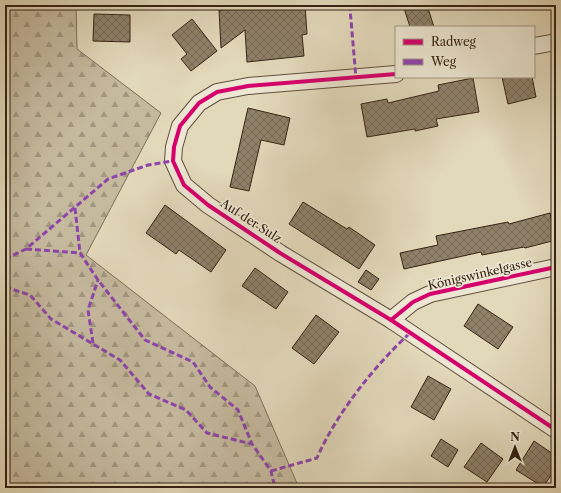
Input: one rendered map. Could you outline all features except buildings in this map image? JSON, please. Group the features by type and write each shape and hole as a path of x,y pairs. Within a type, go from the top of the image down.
{"street":[{"path":"535,46 556,42"},
{"name":"Auf der Sulz","path":"395,74 248,86 217,92 199,103 180,126 174,147 174,161 184,185 208,205 280,253 391,320 556,430"},
{"name":"Königswinkelgasse","path":"391,320 413,302 430,294 556,267"}],"green space":[{"path":"5,5 76,5 77,49 161,113 86,255 255,386 299,488 5,488"}],"marked path":[{"path":"348,5 350,9 356,78"},
{"path":"5,259 26,249 108,179 148,165 173,161"},
{"path":"75,208 80,253"},
{"path":"26,249 80,253 98,280 145,340 193,362 210,387 238,410 252,444 271,471 275,488"},
{"path":"93,343 88,310 98,280"},
{"path":"5,287 30,295 51,319 120,360 149,394 186,410 207,433 252,444"},
{"path":"271,471 317,458 335,424 358,391 383,360 410,333"}],"cycle path":[{"path":"395,74 248,86 217,92 199,103 180,126 174,147 173,161 184,185 208,205 280,253 391,320 556,430"},
{"path":"391,320 413,302 430,294 556,267"}]}
